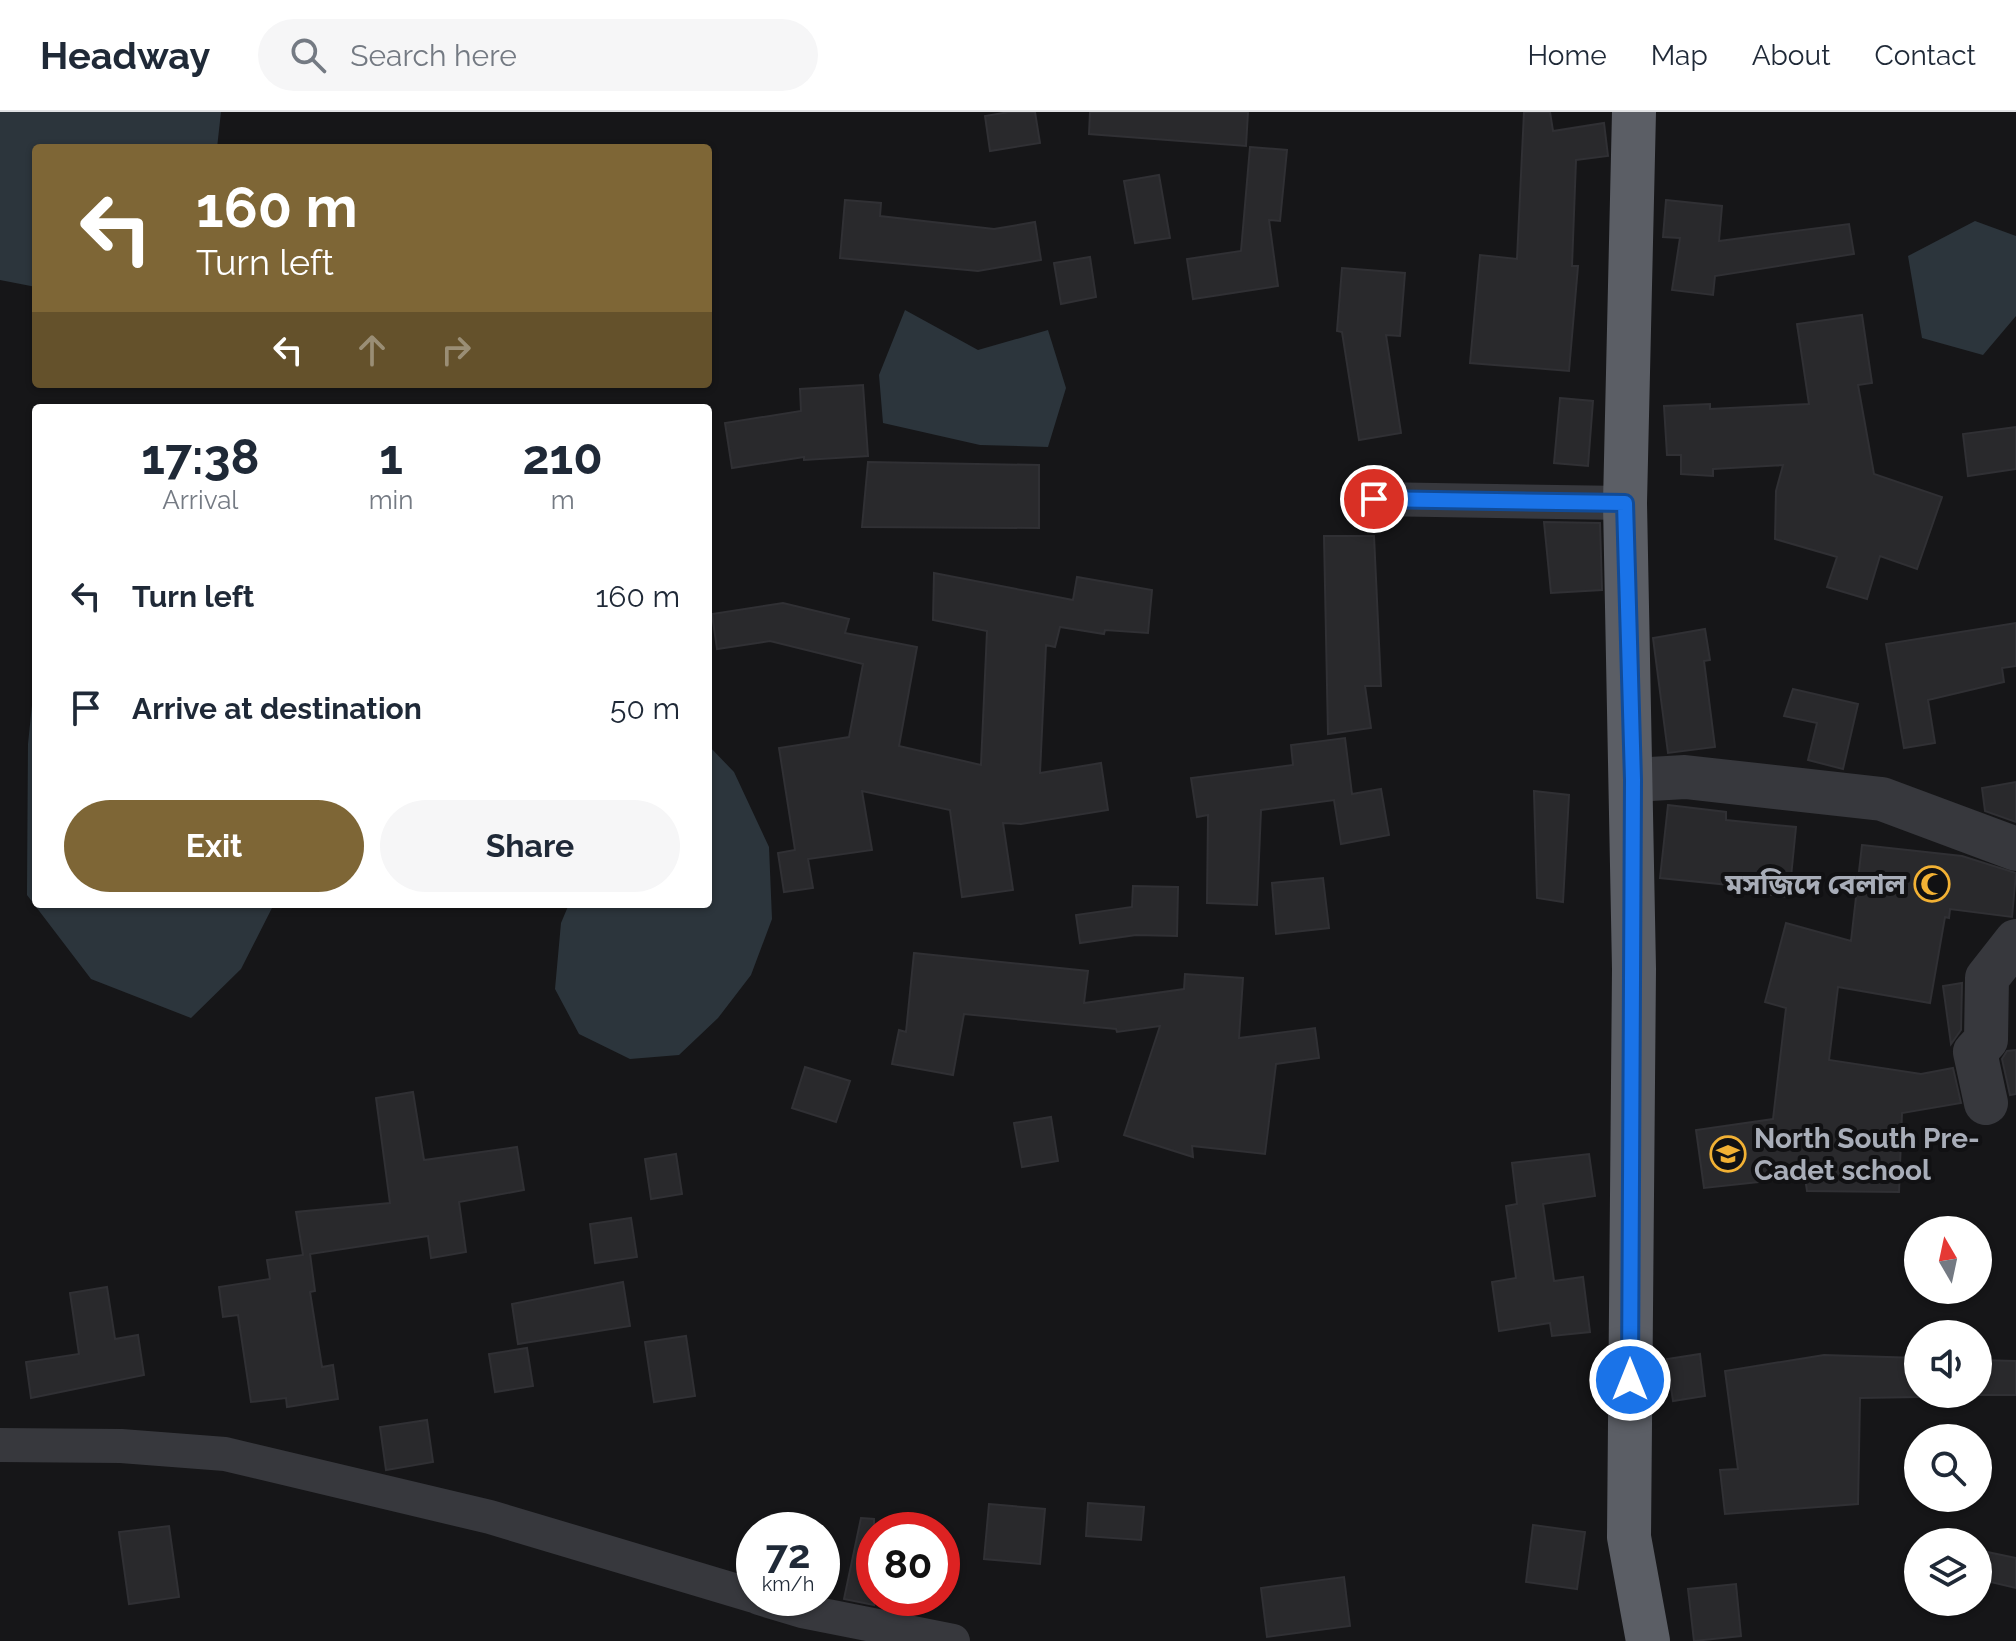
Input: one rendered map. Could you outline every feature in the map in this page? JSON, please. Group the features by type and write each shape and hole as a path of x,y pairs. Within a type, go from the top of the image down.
{"highway":[{"path":"1634,112 1625,503 1633,780 1629,1537 1648,1641"}],"street":[{"path":"1374,499 1625,503"},
{"path":"1633,780 1685,777 1882,799 2016,849"},
{"path":"1986,1103 1975,1052 1986,1040 1987,978 2016,941"},
{"path":"0,1445 121,1446 225,1454 490,1517 736,1591"},
{"path":"827,1616 953,1641"}],"shaded area":[{"path":"0,112 221,112 217,144 32,144 32,286 0,280"},
{"path":"1975,221 2016,236 2016,316 1983,355 1922,338 1908,256"},
{"path":"905,310 978,350 1048,330 1066,388 1048,447 980,445 883,423 879,375"},
{"path":"32,705 32,902 27,895 28,744"},
{"path":"712,749 734,772 769,847 772,919 751,975 718,1018 679,1055 630,1059 579,1034 555,989 561,923 567,908 712,908"},
{"path":"37,908 272,908 241,969 191,1018 91,979"}],"building":[{"path":"1035,112 1040,143 990,151 985,116"},
{"path":"1090,112 1248,112 1246,146 1089,134"},
{"path":"1524,112 1550,112 1553,131 1604,123 1608,156 1576,160 1572,266 1578,266 1569,371 1470,363 1480,255 1517,259"},
{"path":"1250,147 1287,150 1280,221 1269,220 1278,286 1193,299 1187,259 1241,251"},
{"path":"1159,175 1170,238 1135,243 1124,181"},
{"path":"845,200 881,203 880,216 994,229 1035,222 1041,260 978,271 840,258"},
{"path":"1666,200 1722,206 1719,241 1849,224 1854,254 1715,276 1713,295 1672,290 1680,238 1663,237"},
{"path":"1090,257 1096,297 1061,304 1054,263"},
{"path":"1342,268 1405,273 1400,336 1386,335 1401,433 1359,440 1342,332 1337,331"},
{"path":"1862,315 1872,383 1858,385 1874,474 1942,497 1917,569 1880,556 1867,599 1827,587 1837,557 1775,539 1776,491 1783,465 1713,469 1713,476 1681,474 1681,455 1667,455 1664,406 1710,404 1710,409 1809,404 1797,324"},
{"path":"863,385 868,456 804,460 804,457 732,468 725,423 801,411 800,389"},
{"path":"1560,398 1593,401 1588,466 1554,463"},
{"path":"2016,427 2016,469 1968,476 1963,434"},
{"path":"868,462 1039,465 1039,528 862,527"},
{"path":"1544,522 1600,523 1602,590 1551,593"},
{"path":"1324,536 1374,536 1381,686 1365,686 1371,728 1328,734"},
{"path":"934,573 1073,600 1077,577 1152,590 1148,633 1105,630 1104,634 1060,627 1055,647 1046,645 1040,773 1101,763 1108,810 1021,824 1003,823 1013,890 962,897 950,810 862,791 872,850 808,859 813,888 784,892 778,853 795,850 779,748 849,737 863,664 770,641 717,649 712,614 783,603 849,619 845,633 917,647 899,746 981,765 987,631 933,620"},
{"path":"2016,623 2016,666 2002,668 2004,682 1928,700 1935,743 1904,748 1886,644"},
{"path":"1705,629 1710,660 1704,661 1715,747 1668,753 1653,638"},
{"path":"1793,689 1858,704 1843,769 1808,760 1817,723 1784,716"},
{"path":"1345,738 1352,794 1381,789 1389,835 1341,844 1334,800 1261,810 1257,905 1207,903 1208,815 1197,817 1191,778 1293,765 1291,745"},
{"path":"2016,782 2016,822 1985,811 1982,788"},
{"path":"1534,791 1569,795 1563,902 1537,898"},
{"path":"1668,805 1726,812 1726,820 1796,827 1789,897 1729,890 1729,885 1660,878"},
{"path":"1862,845 1962,856 2016,873 2012,917 1950,909 1949,918 1945,917 1930,1003 1838,987 1829,1060 1921,1074 1953,1068 1961,1103 1902,1113 1899,1192 1807,1191 1805,1177 1704,1188 1696,1130 1773,1119 1786,1008 1765,1002 1786,923 1851,941"},
{"path":"1323,878 1329,928 1276,934 1272,883"},
{"path":"1133,886 1178,887 1177,936 1136,935 1080,943 1076,915 1132,907"},
{"path":"914,953 1088,971 1084,1003 1184,989 1185,974 1243,978 1239,1038 1315,1028 1319,1058 1276,1064 1265,1154 1192,1146 1193,1157 1124,1135 1160,1026 1117,1032 1116,1029 964,1014 953,1075 892,1064 899,1030 906,1032"},
{"path":"1962,983 1961,1030 1951,1044 1943,986"},
{"path":"2016,1050 2016,1094 2010,1095 2002,1059 2007,1051"},
{"path":"805,1067 850,1081 836,1122 792,1108"},
{"path":"413,1092 424,1160 517,1147 524,1190 459,1202 466,1252 431,1258 428,1236 310,1254 315,1291 310,1292 322,1367 333,1365 338,1399 287,1407 286,1398 251,1402 238,1315 223,1317 219,1287 270,1279 267,1260 303,1255 296,1212 390,1203 376,1098"},
{"path":"1051,1117 1058,1161 1022,1167 1014,1123"},
{"path":"676,1154 682,1194 651,1199 645,1159"},
{"path":"1589,1154 1595,1196 1543,1204 1554,1281 1583,1277 1590,1332 1552,1336 1550,1323 1499,1331 1492,1282 1516,1278 1506,1206 1517,1204 1512,1163"},
{"path":"631,1218 637,1257 595,1263 590,1224"},
{"path":"623,1282 630,1326 518,1344 512,1304"},
{"path":"107,1287 115,1339 138,1335 144,1375 31,1398 26,1362 79,1354 70,1293"},
{"path":"686,1336 695,1396 654,1402 645,1342"},
{"path":"527,1348 533,1386 495,1392 489,1354"},
{"path":"1700,1354 1705,1396 1673,1401 1667,1359"},
{"path":"1824,1355 1904,1358 1904,1397 1860,1398 1858,1504 1725,1514 1720,1470 1738,1469 1725,1371"},
{"path":"1992,1360 2016,1361 2016,1395 1992,1395"},
{"path":"427,1420 433,1462 386,1470 380,1427"},
{"path":"1088,1503 1144,1507 1141,1540 1086,1536"},
{"path":"989,1504 1045,1509 1040,1564 984,1559"},
{"path":"1533,1525 1585,1532 1577,1589 1526,1582"},
{"path":"169,1526 179,1597 129,1604 119,1532"},
{"path":"856,1542 856,1601 844,1599"},
{"path":"1992,1553 2016,1558 2016,1588 1992,1582"},
{"path":"1344,1577 1350,1626 1267,1637 1261,1588"},
{"path":"1736,1584 1741,1636 1694,1641 1688,1589"}],"place":[{"name":"মসজিদে বেলাল","path":"1932,884"},
{"name":"North South Pre- Cadet school","path":"1728,1154"}],"route":[{"path":"1374,499 1625,503 1633,780 1630,1380"}]}
